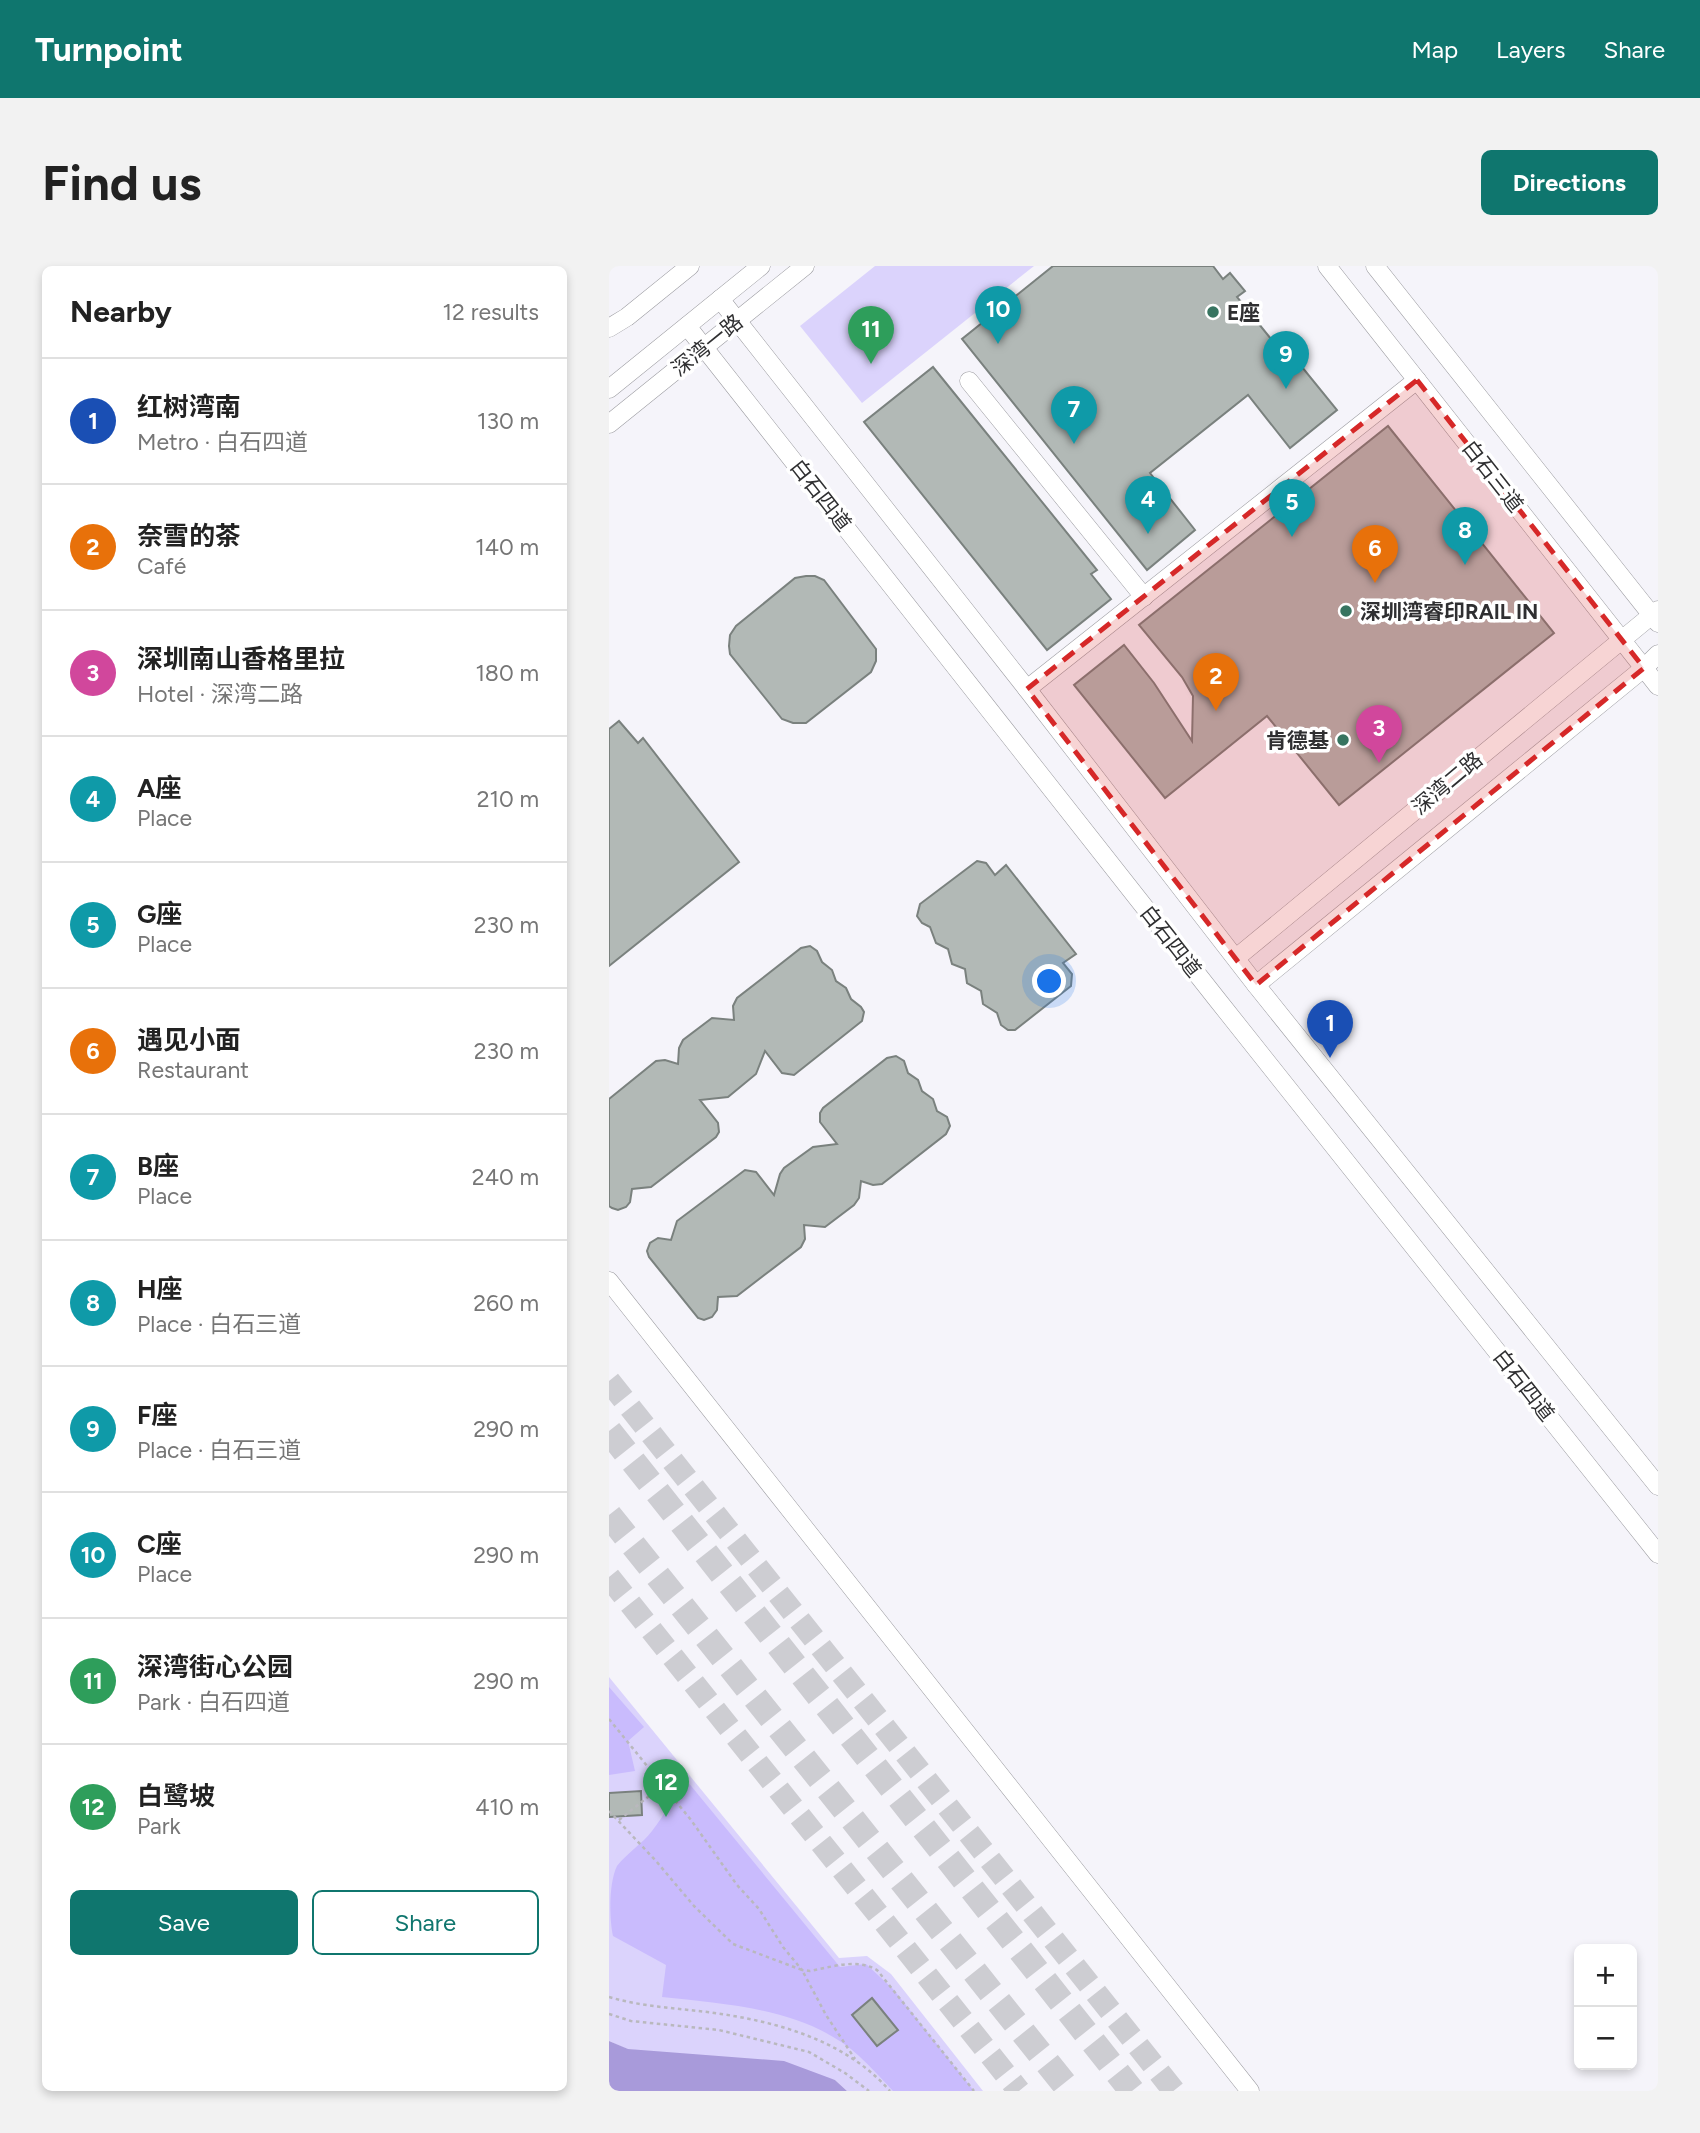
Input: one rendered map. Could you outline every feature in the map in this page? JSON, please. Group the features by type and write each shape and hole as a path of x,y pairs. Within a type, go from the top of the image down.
{"street":[{"path":"609,328 627,317 690,266"},
{"name":"深湾一路","path":"609,389 720,299 740,272 761,266"},
{"name":"深湾一路","path":"609,424 805,266"},
{"name":"白石三道","path":"1327,266 1658,686"},
{"name":"白石三道","path":"1375,266 1656,616"},
{"name":"白石四道","path":"720,299 1256,985 1658,1486"},
{"name":"白石四道","path":"687,326 1658,1555"},
{"path":"1027,689 1417,380"},
{"path":"969,381 1144,597"},
{"name":"深湾二路","path":"1236,958 1622,639 1656,616"},
{"name":"深湾二路","path":"1256,985 1658,654"},
{"path":"609,1281 1250,2091"}],"path":[{"path":"609,1719 691,1820 737,1885 759,1909 783,1947 802,1970 826,2015 855,2059"},
{"path":"619,1820 663,1785"},
{"path":"609,1811 694,1906 733,1944 802,1970 859,1963 877,1970 974,2091"},
{"path":"609,1997 635,2004 721,2014 815,2037 855,2059 890,2091"},
{"path":"609,2014 631,2021 719,2030 809,2052 869,2091"}],"highlighted area":[{"path":"1417,380 1644,668 1256,985 1027,689"}],"shaded area":[{"path":"875,266 1034,266 862,403 800,326"},
{"path":"609,1677 839,1958 867,1956 891,1974 983,2091 847,2091 835,2080 627,2049 609,2041"},
{"path":"609,1687 644,1727 628,1741 635,1771 609,1775"},
{"path":"687,1781 840,1967 866,1964 893,1989 974,2091 893,2091 859,2056 839,2040 816,2028 740,2006 662,1997 666,1965 613,1936 611,1890 617,1866 652,1831"},
{"path":"609,2041 628,2049 784,2061 835,2080 847,2091 609,2091"}],"building":[{"path":"1053,266 1213,266 1223,279 1230,273 1245,291 1237,297 1271,339 1276,335 1337,410 1290,448 1248,395 1150,473 1195,530 1147,570 962,339"},
{"path":"933,367 1097,570 1091,574 1111,599 1047,650 864,422"},
{"name":"深圳湾睿印RAIL IN","path":"1388,426 1554,633 1339,805 1267,716 1165,798 1074,685 1124,645 1154,683 1192,741 1193,696 1182,677 1139,625"},
{"path":"806,576 824,580 876,649 876,661 871,672 806,723 793,723 782,719 730,654 729,646 730,635 736,626 795,578"},
{"path":"619,721 638,743 643,738 739,862 609,966 609,729"},
{"path":"977,861 986,863 995,875 1006,865 1076,954 1063,963 1072,974 1071,986 1015,1030 1008,1030 1001,1025 997,1013 983,1004 981,991 967,983 965,969 952,964 948,949 936,943 930,927 922,923 917,916 920,904"},
{"path":"810,946 832,970 836,981 846,988 851,999 861,1007 864,1012 862,1021 794,1075 782,1073 765,1051 756,1074 728,1097 700,1100 718,1123 719,1132 716,1137 651,1187 632,1189 630,1202 626,1207 618,1210 609,1206 609,1099 656,1061 665,1060 678,1064 679,1048 683,1040 712,1018 734,1020 733,1006 737,998 801,948"},
{"path":"896,1056 904,1061 908,1073 918,1080 922,1091 933,1099 937,1111 947,1117 950,1126 946,1134 882,1184 873,1185 861,1181 859,1198 854,1205 825,1227 804,1225 805,1239 801,1247 737,1296 718,1297 717,1310 712,1317 704,1320 698,1318 649,1257 647,1251 650,1243 658,1238 671,1240 677,1221 745,1170 756,1172 774,1195 784,1168 813,1147 837,1144 820,1122 823,1108 887,1058"},
{"path":"641,1791 642,1815 609,1817 609,1793"},
{"path":"872,1998 898,2030 877,2046 852,2015"}],"tunnel":[{"path":"609,1381 1174,2091"},
{"path":"609,1431 1132,2091"},
{"path":"609,1515 1070,2091"},
{"path":"609,1577 1019,2091"}],"place":[{"name":"E座","path":"1213,312"},
{"name":"C座","path":"998,344"},
{"name":"深湾街心公园","path":"871,364"},
{"name":"F座","path":"1286,389"},
{"name":"B座","path":"1074,444"},
{"name":"A座","path":"1148,534"},
{"name":"G座","path":"1292,537"},
{"name":"H座","path":"1465,565"},
{"name":"遇见小面","path":"1375,583"},
{"name":"深圳湾睿印RAIL IN","path":"1346,611"},
{"name":"奈雪的茶","path":"1216,711"},
{"name":"肯德基","path":"1343,740"},
{"name":"深圳南山香格里拉","path":"1379,763"},
{"name":"红树湾南","path":"1330,1058"},
{"name":"白鹭坡","path":"666,1817"}]}
